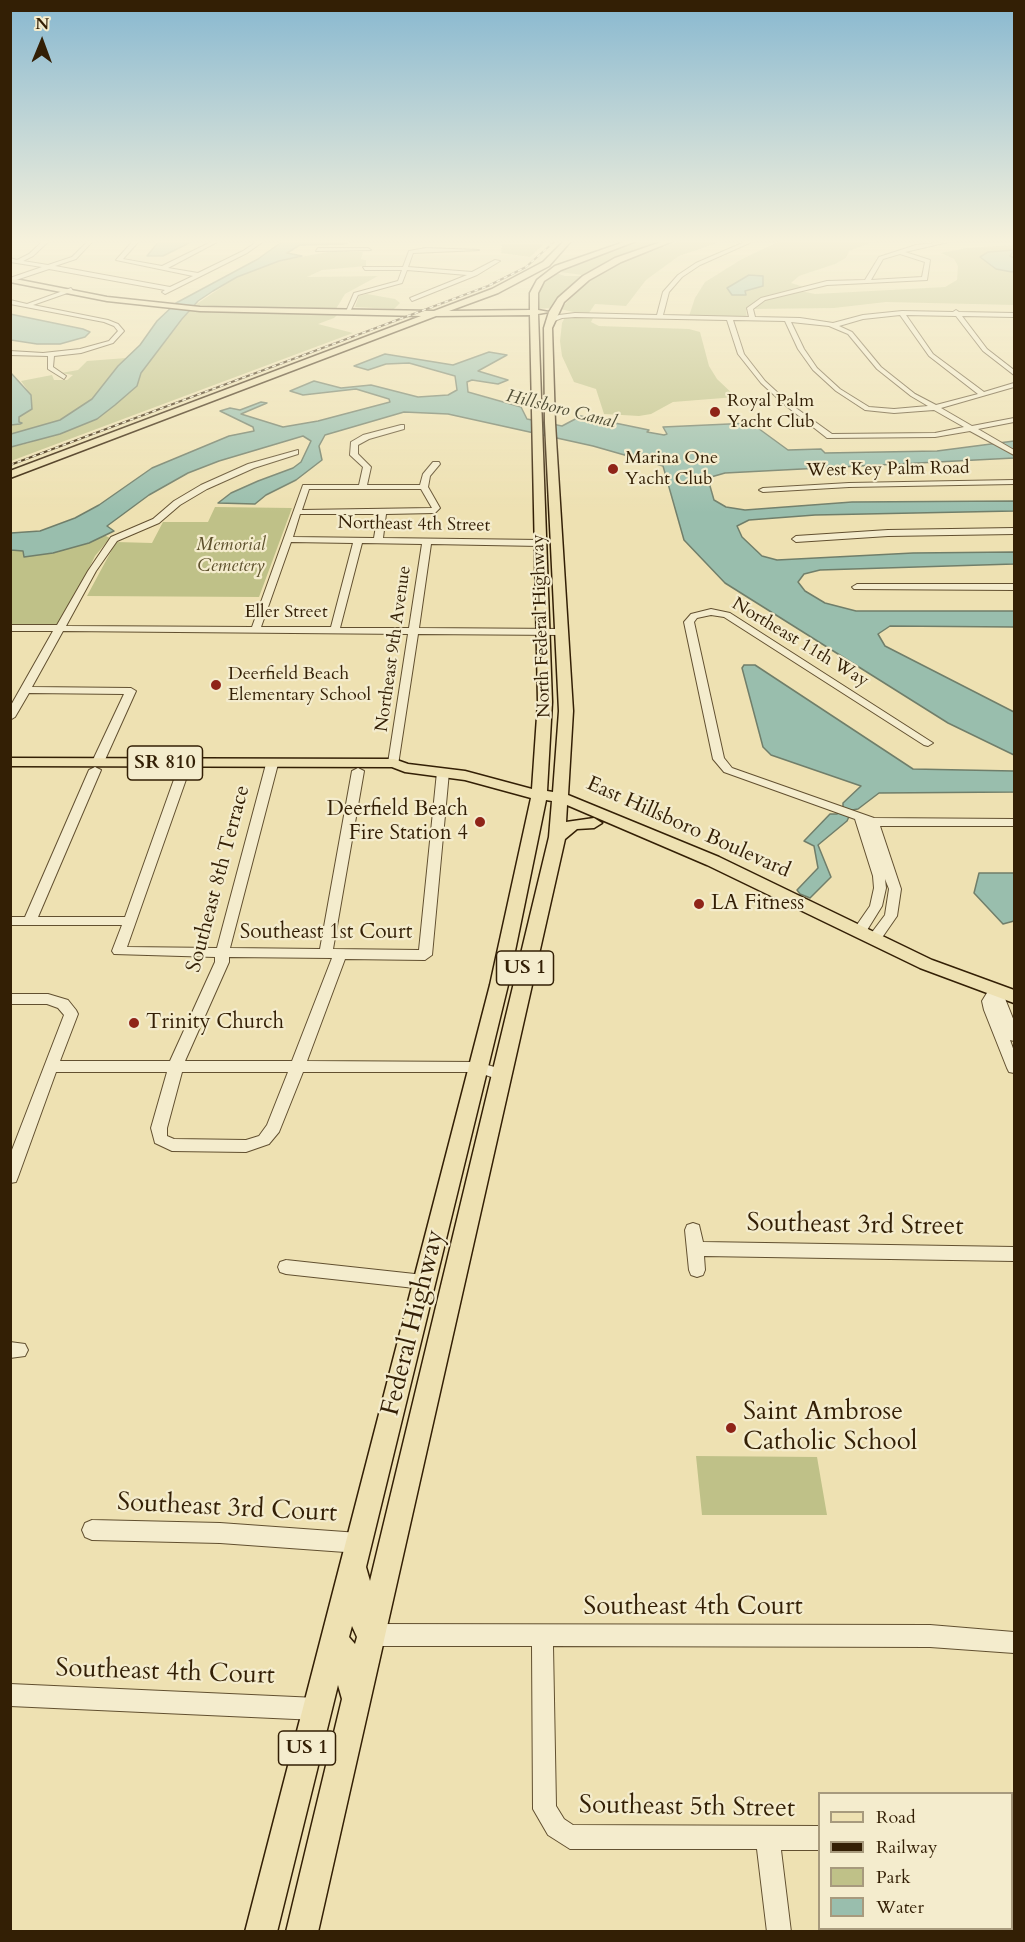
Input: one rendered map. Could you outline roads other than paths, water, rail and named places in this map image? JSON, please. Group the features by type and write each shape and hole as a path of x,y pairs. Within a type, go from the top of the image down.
{"main road":[{"path":"10,475 380,332"},
{"name":"US 1","path":"534,332 534,361"},
{"name":"US 1","path":"549,367 550,332"},
{"path":"534,361 549,367"},
{"name":"North Federal Highway","path":"534,361 545,710"},
{"name":"North Federal Highway","path":"549,367 566,711 560,803"},
{"path":"10,479 162,417"},
{"path":"539,504 556,507"},
{"path":"539,504 557,519"},
{"path":"540,559 549,566 559,568"},
{"name":"Federal Highway","path":"261,1932 524,882 539,795 545,710"},
{"name":"East Hillsboro Boulevard","path":"10,762 96,766 124,770 183,771 271,767 400,766 443,772 539,795 708,865 833,931 928,977 1003,1000"},
{"path":"124,770 143,763"},
{"name":"East Hillsboro Boulevard","path":"10,769 143,763 398,771 400,766"},
{"name":"East Hillsboro Boulevard","path":"560,803 594,824 677,857 736,872 1003,1000"},
{"name":"Federal Highway","path":"302,1932 557,837 560,803"},
{"path":"557,837 573,824 594,824"},
{"path":"833,931 860,939 867,935"},
{"path":"434,1241 439,1263 452,1284"},
{"path":"424,1282 443,1320"},
{"path":"356,1554 359,1602 370,1635"},
{"path":"334,1642 349,1663 355,1703"}],"street":[{"path":"10,353 51,354 98,347 120,334 120,332"},
{"path":"734,332 741,354 763,382 787,404 830,435 916,436 970,430 1014,420"},
{"path":"793,332 815,369 861,408 884,411 932,408 1014,385"},
{"path":"847,332 879,369 932,408 1014,453"},
{"path":"915,332 931,355 984,395"},
{"path":"972,332 986,350 1014,373"},
{"path":"51,354 50,368 64,377"},
{"path":"362,487 367,467 354,455 354,444 366,437 401,427"},
{"path":"10,717 114,539 156,521 177,503 204,487 251,466 295,452"},
{"path":"297,512 435,511 436,507 424,487 426,476 436,465"},
{"name":"West Key Palm Road","path":"763,490 849,484 1014,483"},
{"path":"256,629 306,487 424,487"},
{"path":"378,540 382,513"},
{"path":"796,539 899,532 1014,531"},
{"name":"Northeast 4th Street","path":"288,539 540,543"},
{"path":"335,630 358,540"},
{"name":"Northeast 9th Avenue","path":"400,766 414,630 427,540"},
{"path":"857,587 1014,587"},
{"name":"Northeast 11th Way","path":"928,743 727,615 711,612 694,616 689,622 722,766 873,822 1014,822"},
{"name":"Eller Street","path":"10,628 562,632"},
{"path":"26,690 131,691 96,766 30,921"},
{"name":"Southeast 8th Terrace","path":"271,767 222,953 222,962 175,1068 159,1128 160,1139 172,1145 246,1146 264,1140 274,1128 296,1067"},
{"path":"10,921 129,921 183,771"},
{"path":"296,1067 333,954 358,771"},
{"name":"Southeast 1st Court","path":"129,921 119,951 425,955 443,772"},
{"path":"856,816 895,890 891,916 867,935"},
{"path":"867,935 879,898 881,862 873,822"},
{"path":"879,898 894,902"},
{"path":"10,999 48,999 63,1004 70,1014 10,1178"},
{"path":"1003,1000 1014,1036"},
{"path":"1003,1000 1014,1068"},
{"path":"51,1067 502,1067"},
{"path":"693,1230 697,1270"},
{"name":"Southeast 3rd Street","path":"695,1249 1014,1254"},
{"path":"286,1267 424,1282"},
{"name":"Southeast 3rd Court","path":"92,1530 220,1533 356,1554"},
{"name":"Southeast 4th Court","path":"370,1635 930,1636 1014,1642"},
{"name":"Southeast 5th Street","path":"542,1636 545,1809 556,1827 570,1837 818,1838"},
{"name":"Southeast 4th Court","path":"10,1695 317,1709"},
{"path":"768,1839 780,1932"}],"water":[{"path":"11,332 90,332 85,337 60,344 37,344 11,340"},
{"path":"149,332 172,332 141,373 137,386 97,419 60,434 11,447 11,434 60,420 92,399 118,366 140,345"},
{"path":"489,352 507,355 478,371 508,380 498,384 472,380 467,382 468,392 521,407 527,419 562,426 581,416 664,435 667,434 663,427 751,423 788,450 821,449 825,453 937,451 1014,441 1014,458 725,473 711,477 710,486 714,500 726,507 745,510 852,502 1014,501 1014,511 815,515 749,520 737,526 742,537 762,556 777,560 913,553 1014,552 1014,564 820,570 804,574 798,582 805,591 825,603 856,611 1014,611 1014,627 890,626 878,634 885,646 1014,712 1014,755 948,723 725,583 684,540 663,466 593,446 448,414 404,412 325,435 319,446 322,460 296,480 266,495 255,504 218,503 231,493 293,468 301,462 311,441 303,436 219,461 188,473 149,495 107,526 114,531 89,543 53,553 24,557 23,551 11,550 11,533 40,531 75,518 99,505 152,468 229,436 254,431 253,427 220,411 230,408 240,410 261,402 267,403 241,414 283,427 318,421 390,402 389,399 356,389 303,395 290,391 314,381 341,388 371,385 418,397 448,395 457,390 455,376 409,363 386,364 368,370 354,366 385,354 453,365"},
{"path":"11,373 31,395 32,409 19,417 19,422 22,423 11,425"},
{"path":"744,665 755,665 913,769 1014,771 1014,792 879,793 858,809 852,810 847,821 818,845 831,877 810,898 800,894 797,890 818,868 814,846 804,841 830,814 837,814 843,807 843,803 861,786 771,755 763,747 742,668"},
{"path":"979,873 1014,873 1014,921 1003,924 974,893"}],"railway":[{"path":"10,465 366,332"}],"place":[{"name":"Royal Palm Yacht Club","path":"715,412"},
{"name":"Marina One Yacht Club","path":"613,469"},
{"name":"Deerfield Beach Elementary School","path":"216,685"},
{"name":"Deerfield Beach Fire Station 4","path":"480,822"},
{"name":"LA Fitness","path":"699,904"},
{"name":"Trinity Church","path":"134,1023"},
{"name":"Saint Ambrose Catholic School","path":"731,1428"}],"water label":[{"name":"Hillsboro Canal","path":"561,410"}],"park label":[{"name":"Memorial Cemetery","path":"231,556"}]}
